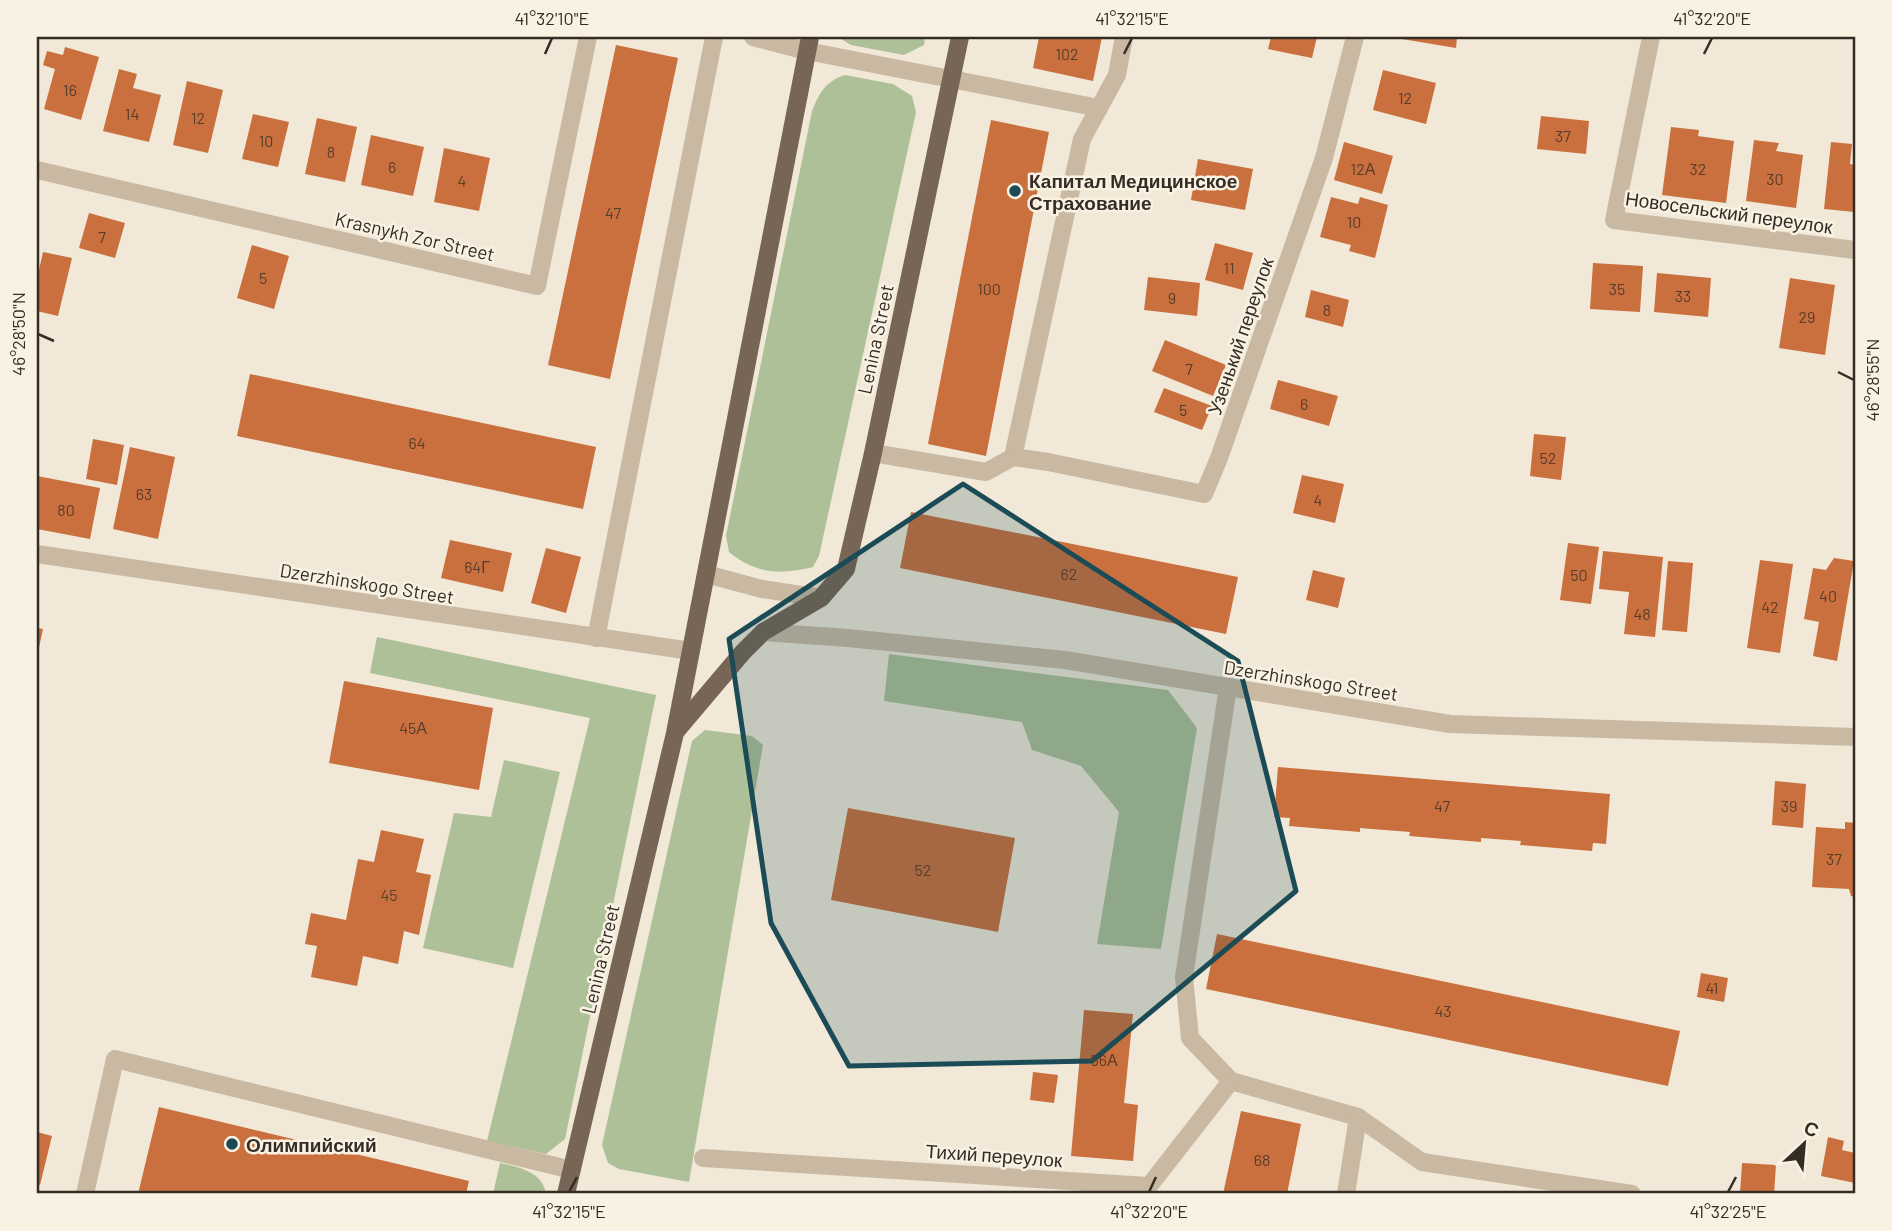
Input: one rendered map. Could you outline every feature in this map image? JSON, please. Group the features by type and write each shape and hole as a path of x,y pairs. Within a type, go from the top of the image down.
{"main road":[{"name":"Lenina Street","path":"675,733 763,632 821,598 846,569 960,37"},
{"name":"Lenina Street","path":"566,1194 675,733 808,44"}],"street":[{"name":"Krasnykh Zor Street","path":"37,170 537,286 588,37"},
{"path":"596,638 714,37"},
{"path":"753,37 808,44 952,80 1099,108"},
{"path":"873,453 986,472 1013,457 1082,139 1117,75 1124,37"},
{"name":"Узенький переулок","path":"1013,457 1204,494 1324,158 1355,37"},
{"name":"Новосельский переулок","path":"1651,37 1614,220 1855,250"},
{"name":"Dzerzhinskogo Street","path":"37,554 691,651"},
{"path":"706,574 762,589 821,598"},
{"name":"Dzerzhinskogo Street","path":"763,632 1065,660 1450,724 1855,737"},
{"path":"1228,687 1184,977 1191,1038 1231,1081 1358,1117 1422,1162 1632,1194"},
{"path":"85,1194 115,1059 572,1170"},
{"name":"Тихий переулок","path":"703,1158 1149,1186 1231,1081"},
{"path":"1346,1194 1358,1117"}],"highlighted area":[{"path":"963,484 1238,661 1296,891 1092,1061 849,1066 771,923 729,639"}],"green space":[{"path":"838,37 925,37 924,45 904,55 851,45"},
{"path":"845,75 893,84 912,96 916,112 819,556 813,567 769,571 749,565 729,552 726,536 812,111 824,89"},
{"path":"377,637 656,695 565,1139 546,1154 487,1141 590,718 370,673"},
{"path":"889,654 1168,690 1197,728 1161,949 1097,944 1119,812 1081,766 1032,750 1022,722 884,701"},
{"path":"705,730 752,736 763,745 689,1182 619,1169 608,1163 602,1145 692,741"},
{"path":"504,760 560,772 513,968 423,948 454,813 491,817"},
{"path":"500,1163 535,1176 540,1180 546,1194 493,1194"}],"building":[{"path":"1039,37 1102,37 1093,81 1033,68"},
{"path":"1271,37 1317,37 1312,58 1268,49"},
{"path":"1390,37 1457,37 1456,48"},
{"path":"616,45 678,58 610,379 548,365"},
{"path":"65,47 99,57 81,120 44,109 55,69 43,65 47,51 63,55"},
{"path":"119,69 137,74 133,88 161,95 149,142 103,131"},
{"path":"1383,70 1436,83 1426,124 1373,110"},
{"path":"187,81 223,90 208,153 173,145"},
{"path":"253,114 289,122 278,167 242,159"},
{"path":"1541,116 1589,121 1586,154 1537,149"},
{"path":"317,118 357,127 345,182 305,174"},
{"path":"991,120 1049,132 986,456 928,444"},
{"path":"1671,127 1699,130 1698,136 1734,141 1726,203 1662,195"},
{"path":"371,135 424,147 413,196 361,185"},
{"path":"1754,140 1779,143 1776,151 1803,155 1796,208 1746,201"},
{"path":"1344,142 1393,156 1382,194 1334,180"},
{"path":"1831,142 1852,144 1850,164 1855,165 1855,212 1824,209"},
{"path":"444,148 490,158 479,211 434,202"},
{"path":"1198,159 1253,169 1245,210 1191,200"},
{"path":"1331,197 1358,204 1360,197 1388,205 1375,258 1349,251 1351,245 1320,237"},
{"path":"89,213 125,223 115,258 79,248"},
{"path":"1215,243 1253,253 1243,290 1205,280"},
{"path":"252,245 289,256 274,309 237,298"},
{"path":"43,252 72,258 58,316 37,311 37,279"},
{"path":"1593,263 1643,266 1640,312 1590,309"},
{"path":"1657,273 1711,278 1708,317 1654,312"},
{"path":"1148,277 1200,283 1197,316 1144,310"},
{"path":"1790,278 1835,285 1825,355 1779,348"},
{"path":"1311,290 1349,300 1343,327 1305,317"},
{"path":"1165,340 1226,365 1213,396 1152,371"},
{"path":"250,374 596,447 583,509 237,436"},
{"path":"1278,380 1338,396 1329,426 1270,409"},
{"path":"1164,388 1212,406 1202,430 1154,412"},
{"path":"1534,434 1566,437 1561,480 1530,476"},
{"path":"93,439 124,445 117,485 86,479"},
{"path":"130,447 175,457 158,539 113,529"},
{"path":"1302,475 1344,484 1335,523 1293,513"},
{"path":"37,476 100,488 90,539 37,529"},
{"path":"911,512 1238,577 1226,634 900,568"},
{"path":"450,540 512,553 503,592 441,578"},
{"path":"1568,543 1599,547 1591,604 1560,600"},
{"path":"546,548 581,557 566,613 531,603"},
{"path":"1603,551 1663,557 1655,637 1624,634 1629,592 1599,589"},
{"path":"1834,558 1854,561 1837,661 1813,656 1819,622 1804,619 1813,568 1826,570"},
{"path":"1760,560 1793,564 1780,653 1747,648"},
{"path":"1668,561 1693,563 1687,632 1662,630"},
{"path":"1313,570 1345,578 1338,608 1306,600"},
{"path":"37,628 43,629 38,652 37,652"},
{"path":"344,681 493,708 479,790 329,763"},
{"path":"1278,767 1610,794 1606,844 1593,843 1592,851 1520,845 1521,841 1481,838 1481,842 1409,836 1410,832 1360,828 1360,832 1289,826 1290,818 1274,817"},
{"path":"1775,781 1806,784 1803,828 1772,825"},
{"path":"848,808 1015,838 998,932 831,900"},
{"path":"1845,822 1855,823 1855,897 1851,896 1849,889 1812,887 1816,827 1845,829"},
{"path":"381,830 424,839 416,872 431,875 419,935 404,931 398,964 363,956 357,986 311,977 317,946 305,944 311,913 346,920 358,859 374,862"},
{"path":"1217,934 1680,1031 1668,1086 1206,989"},
{"path":"1701,973 1728,978 1724,1002 1697,997"},
{"path":"1084,1010 1133,1014 1124,1103 1138,1105 1133,1161 1071,1156"},
{"path":"1033,1072 1058,1075 1054,1103 1030,1100"},
{"name":"Олимпийский","path":"159,1107 469,1181 466,1194 138,1194"},
{"path":"1241,1111 1301,1124 1287,1194 1223,1194"},
{"path":"37,1132 52,1136 40,1185 37,1184"},
{"path":"1828,1137 1844,1141 1842,1150 1855,1153 1855,1183 1821,1176"},
{"path":"1742,1163 1776,1165 1774,1194 1740,1194"}],"place":[{"name":"Капитал Медицинское Страхование","path":"1015,191"},
{"name":"Олимпийский","path":"232,1144"}]}
